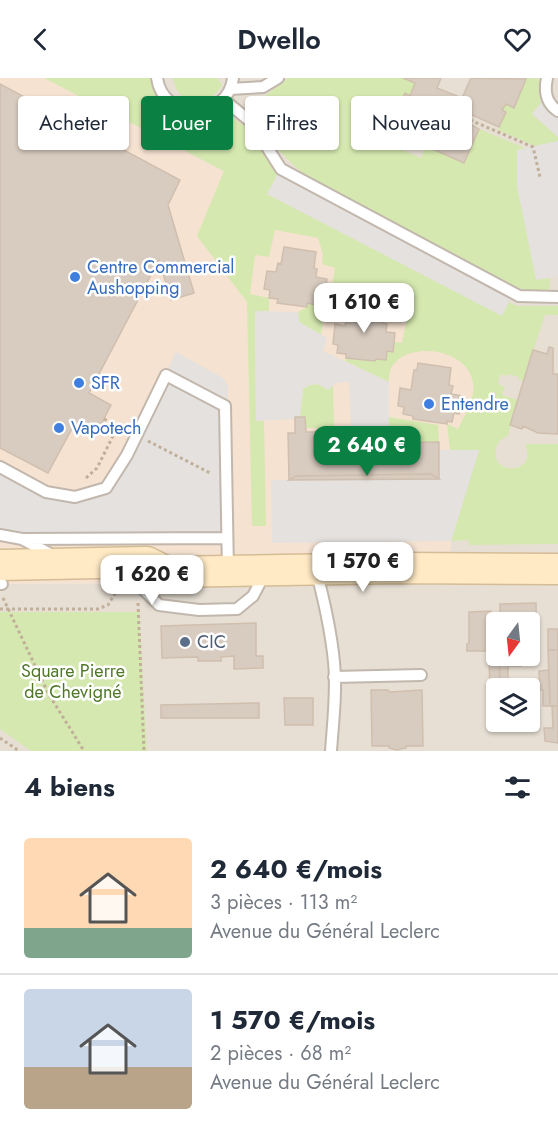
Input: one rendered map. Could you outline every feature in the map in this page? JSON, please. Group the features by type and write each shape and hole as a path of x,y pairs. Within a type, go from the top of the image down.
{"main road":[{"path":"2,590 70,564 147,562 167,572 558,570"},
{"path":"2,590 147,583 167,572"}],"lane":[{"path":"157,78 164,96"},
{"path":"232,84 263,87 278,78"},
{"path":"548,78 545,88 546,98 558,111"},
{"path":"233,107 251,122 281,169 519,296 558,297"},
{"path":"0,467 46,492 75,497 106,488 127,456 166,375 225,406 228,572"},
{"path":"0,535 22,539 228,538"},
{"path":"22,539 70,564"},
{"path":"316,570 327,612 334,663 331,751"},
{"path":"129,583 159,605 199,610 237,609 253,596 266,571"},
{"path":"334,677 421,675"}],"path":[{"path":"472,121 533,147 540,177"},
{"path":"104,419 210,472"},
{"path":"82,480 89,477 97,468 118,426"},
{"path":"2,590 98,609 108,605 129,583"},
{"path":"129,583 144,751"},
{"path":"2,590 48,693 84,751"},
{"path":"0,738 19,751"}],"shaded area":[{"path":"0,78 44,78 79,96 18,96 18,150 129,150 129,122 141,128 141,150 183,150 515,322 451,541 448,569 167,572 147,583 0,584"},
{"path":"44,78 558,78 558,751 0,751 0,584 137,583 167,572 448,569 451,541 502,316 183,150 233,150 233,96 141,96 141,128 129,122 129,96 79,96"},
{"path":"546,98 558,111 558,137 532,114"},
{"path":"558,141 558,276 536,280 517,186 517,150"},
{"path":"281,169 513,293 502,316 267,194"},
{"path":"255,311 298,312 299,322 327,338 323,351 389,382 389,427 351,428 349,382 336,383 328,390 318,384 303,389 300,417 256,421"},
{"path":"176,352 223,378 228,386 227,538 26,539 0,531 0,467 46,492 75,497 106,488 127,455"},
{"path":"439,450 479,450 451,541 272,543 271,480 439,479"}],"green space":[{"path":"44,78 151,78 157,96 141,96 141,128 129,122 129,96 79,96"},
{"path":"173,78 217,78 222,85 211,96 182,96 176,88"},
{"path":"288,78 403,78 415,83 410,96 405,93 404,96 351,96 351,150 403,150 421,158 424,150 435,150 464,163 470,150 472,150 479,129 525,148 517,150 536,279 549,278 548,291 526,290 517,287 306,175 285,157 279,150 339,150 339,96 265,96"},
{"path":"524,78 541,79 539,93 541,103 532,114 558,137 558,141 535,146 498,130 505,112 502,110 506,104 514,107 526,79"},
{"path":"233,119 245,127 245,150 262,150 277,175 267,194 502,315 509,302 517,306 558,306 558,315 545,315 523,381 519,380 519,377 500,374 498,384 505,387 502,395 518,400 508,436 497,444 496,458 506,468 514,468 526,461 528,454 525,444 558,444 558,544 470,545 468,540 451,541 479,450 450,450 447,424 458,429 472,399 472,377 463,364 449,355 432,351 416,352 402,357 392,367 389,382 345,361 346,358 386,360 387,351 393,352 394,342 402,343 407,317 396,316 395,303 390,292 349,285 344,290 339,309 325,307 321,335 299,322 298,312 307,307 307,303 317,305 318,297 324,297 325,291 331,292 335,268 322,264 323,254 318,238 275,230 269,257 255,255 250,294 269,298 269,311 255,312 256,421 264,421 266,526 252,526 247,302 197,236 224,171 183,150 233,150"},
{"path":"318,384 328,389 333,386 334,428 305,428 305,417 300,417 303,389"},
{"path":"389,417 438,425 439,442 396,443 395,431 389,427"},
{"name":"Square Pierre de Chevigné","path":"0,612 139,612 147,751 31,751 0,729"}],"building":[{"path":"403,78 441,78 437,88 457,96 410,96 415,83"},
{"path":"471,78 526,79 514,108 506,104 502,110 506,112 499,127 472,115 472,96 463,96"},
{"name":"Centre Commercial Aushopping","path":"0,84 22,96 18,96 18,150 124,150 180,180 168,205 194,293 171,300 159,260 89,393 111,405 96,434 75,423 48,473 0,448"},
{"path":"472,125 479,129 472,145"},
{"path":"435,150 470,150 464,163"},
{"path":"284,247 316,252 314,268 317,269 316,277 327,279 324,297 318,297 317,305 307,303 307,307 277,303 278,299 269,298 270,290 264,289 267,271 276,272 278,263 281,264"},
{"path":"353,302 385,306 383,323 387,324 386,332 395,333 393,352 387,351 386,360 346,358 346,354 337,353 338,345 333,344 335,324 345,326 348,308 352,308"},
{"path":"549,347 553,348 553,374 558,374 558,434 538,433 523,426 522,429 510,425 533,350 547,354"},
{"path":"418,363 451,368 449,385 453,386 451,394 463,396 459,414 454,413 452,422 447,421 447,424 413,419 413,416 403,414 404,407 398,406 400,388 411,390 414,370 417,370"},
{"path":"295,417 305,417 306,432 395,431 396,443 439,442 439,479 431,474 296,476 289,480 288,433 295,433"},
{"path":"431,474 439,479 289,480 296,476"},
{"path":"536,603 536,612 500,612 500,604"},
{"path":"491,611 486,612 486,651 467,651 469,612"},
{"path":"256,623 256,656 263,656 263,668 234,669 234,656 221,657 221,661 198,661 198,657 162,658 161,626"},
{"path":"548,629 558,629 558,650 548,650"},
{"path":"548,650 558,650 558,706 550,706"},
{"path":"489,666 499,666 500,678 490,678"},
{"path":"499,666 508,666 508,678 500,678"},
{"path":"549,670 550,706 543,706 543,690 540,690 539,671"},
{"path":"371,690 388,690 389,692 422,690 423,746 406,746 406,748 397,750 389,746 372,746"},
{"path":"284,698 313,698 313,725 285,725"},
{"path":"259,703 259,718 161,718 161,705"},
{"path":"552,706 558,706 558,743 545,741 544,728 553,728"}],"place":[{"name":"Centre Commercial Aushopping","path":"75,277"},
{"name":"SFR","path":"79,383"},
{"name":"Entendre","path":"429,404"},
{"name":"Vapotech","path":"59,428"},
{"name":"CIC","path":"185,642"}]}
